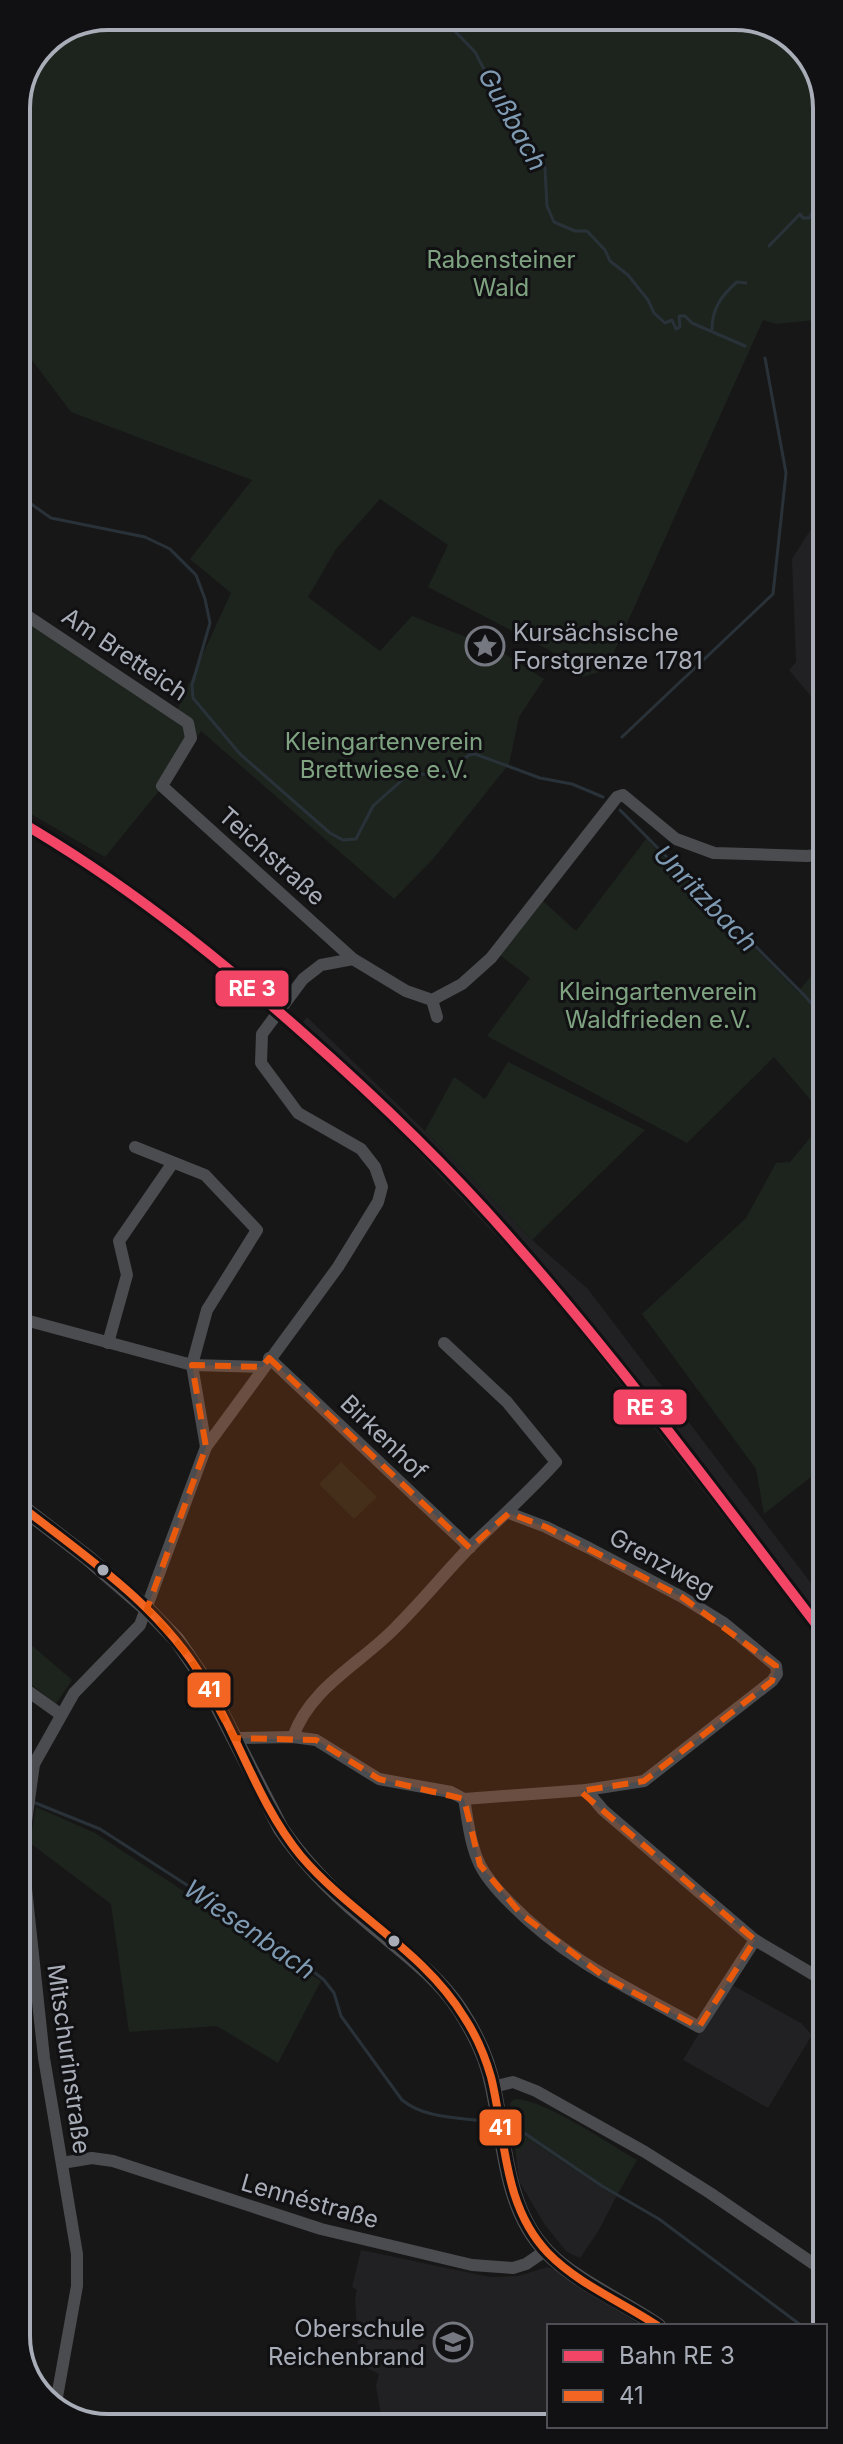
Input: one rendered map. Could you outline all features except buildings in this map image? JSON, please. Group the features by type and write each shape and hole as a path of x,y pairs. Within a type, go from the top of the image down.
{"main road":[{"path":"30,1513 147,1609 189,1656 281,1829 308,1865 445,1990 483,2053 493,2087 514,2194 545,2251 561,2265 655,2324"}],"street":[{"name":"Am Bretteich","path":"30,618 188,723 191,738 162,786"},
{"name":"Teichstraße","path":"162,786 353,959 406,991 432,1000"},
{"path":"437,1017 432,1000 462,984 491,958 617,797 623,795 676,839 714,853 813,855"},
{"path":"206,1447 338,1267 378,1202 382,1187 375,1167 361,1149 298,1113 261,1063 262,1034 303,979 321,965 353,959"},
{"path":"135,1147 205,1175 257,1230 207,1310 192,1365 206,1447"},
{"path":"108,1343 127,1275 119,1241 172,1164"},
{"path":"30,1321 192,1365 266,1362"},
{"path":"293,1737 299,1720 313,1699 396,1628 556,1462 507,1402 444,1343"},
{"name":"Birkenhof","path":"266,1362 470,1548"},
{"name":"Mitschurinstraße","path":"30,1790 34,1764 60,1714 90,1674 140,1625 206,1447"},
{"name":"Grenzweg","path":"509,1513 589,1548 703,1610 724,1623 776,1666 777,1674 772,1681 644,1781 586,1790"},
{"path":"30,1693 60,1714"},
{"path":"234,1738 293,1737 316,1740 379,1779 451,1792 464,1799 586,1790 603,1810 755,1940 813,1974"},
{"path":"464,1799 480,1865 491,1882 521,1914 557,1945 606,1978 699,2027 755,1940"},
{"name":"Mitschurinstraße","path":"30,1932 44,2058 77,2254 77,2286 57,2395"},
{"path":"493,2087 513,2082 536,2091 697,2185 813,2264"},
{"name":"Lennéstraße","path":"62,2163 92,2158 113,2161 321,2229 472,2265 513,2268 545,2251"}],"highlighted area":[{"path":"269,1358 470,1548 509,1513 546,1527 682,1597 776,1666 772,1681 644,1781 580,1791 755,1940 699,2027 606,1978 521,1914 480,1865 464,1799 379,1779 316,1740 234,1738 189,1656 147,1609 206,1447 192,1365 262,1367"}],"shaded area":[{"path":"813,526 813,699 789,670 796,662 792,559"},
{"path":"307,1017 532,1240 588,1289 813,1586 813,1632 564,1312 518,1259 393,1126 293,1034"},
{"path":"734,1986 801,2023 812,2035 768,2108 683,2060 723,1993"},
{"path":"528,2139 616,2197 580,2258 567,2252 545,2225 519,2181 516,2157"},
{"name":"Oberschule Reichenbrand","path":"361,2250 490,2277 518,2276 547,2267 638,2324 547,2324 547,2414 381,2414 376,2386 379,2374 359,2359 357,2290 352,2287"}],"green space":[{"name":"Rabensteiner Wald","path":"108,30 740,30 774,40 794,57 807,78 813,108 813,320 776,324 763,320 606,670 583,677 551,651 428,587 448,545 380,499 336,549 308,597 380,651 412,616 497,649 544,679 519,717 509,764 433,859 394,899 201,731 167,781 105,857 30,814 30,614 177,710 231,593 190,559 252,480 71,412 30,358 30,108 36,78 43,65 65,43 78,36"},
{"name":"Kleingartenverein Waldfrieden e.V.","path":"646,839 798,992 813,974 813,1103 774,1057 687,1143 487,1036 530,978 500,955 543,901 576,931"},
{"path":"508,1062 645,1130 532,1240 425,1131 454,1077 485,1099"},
{"path":"813,1134 813,1475 764,1514 756,1469 642,1314 746,1218 776,1163 790,1162"},
{"path":"341,1462 377,1497 354,1519 319,1484"},
{"path":"30,1644 72,1680 56,1704 30,1683"},
{"path":"36,1807 95,1833 321,1981 278,2063 217,2026 129,2032 111,1904 30,1843"},
{"path":"515,2099 559,2114 637,2160 616,2197 529,2140 516,2157 510,2103"}],"waterway":[{"name":"Gußbach","path":"454,30 475,52 511,109 513,120 545,168 547,206 554,222 575,231 587,231 605,250 610,261 628,275 654,313 665,323 672,320 676,329 680,327 679,316 685,316 692,323 745,346"},
{"path":"769,246 800,214 803,218 809,218 813,212"},
{"path":"712,329 716,308 722,297 737,282 746,283"},
{"path":"622,737 773,594 786,473 765,358"},
{"name":"Unritzbach","path":"30,503 51,518 145,537 170,549 196,575 210,623 192,685 193,698 240,754 330,833 343,840 356,839 373,806 410,773 443,776 469,755 475,754 540,778 572,784 603,797"},
{"name":"Unritzbach","path":"620,810 813,1005"},
{"name":"Wiesenbach","path":"33,1802 100,1829 280,1945 324,1980 334,1993 341,2016 402,2100 422,2111 445,2117 491,2122"},
{"name":"Wiesenbach","path":"507,2125 514,2126 602,2186 659,2219 799,2324"}],"transit line":[{"path":"30,828 93,867 201,947 331,1058 441,1163 493,1218 598,1342 813,1620"},
{"name":"41","path":"30,1513 120,1584 167,1630 205,1682 273,1815 301,1856 320,1877 408,1953 448,1994 472,2031 486,2061 508,2170 522,2214 533,2234 548,2253 573,2274 655,2324"}],"place":[{"name":"Kursächsische Forstgrenze 1781","path":"485,646"},
{"name":"Oberschule Reichenbrand","path":"453,2342"}],"park label":[{"name":"Kleingartenverein Brettwiese e.V.","path":"384,755"}]}
